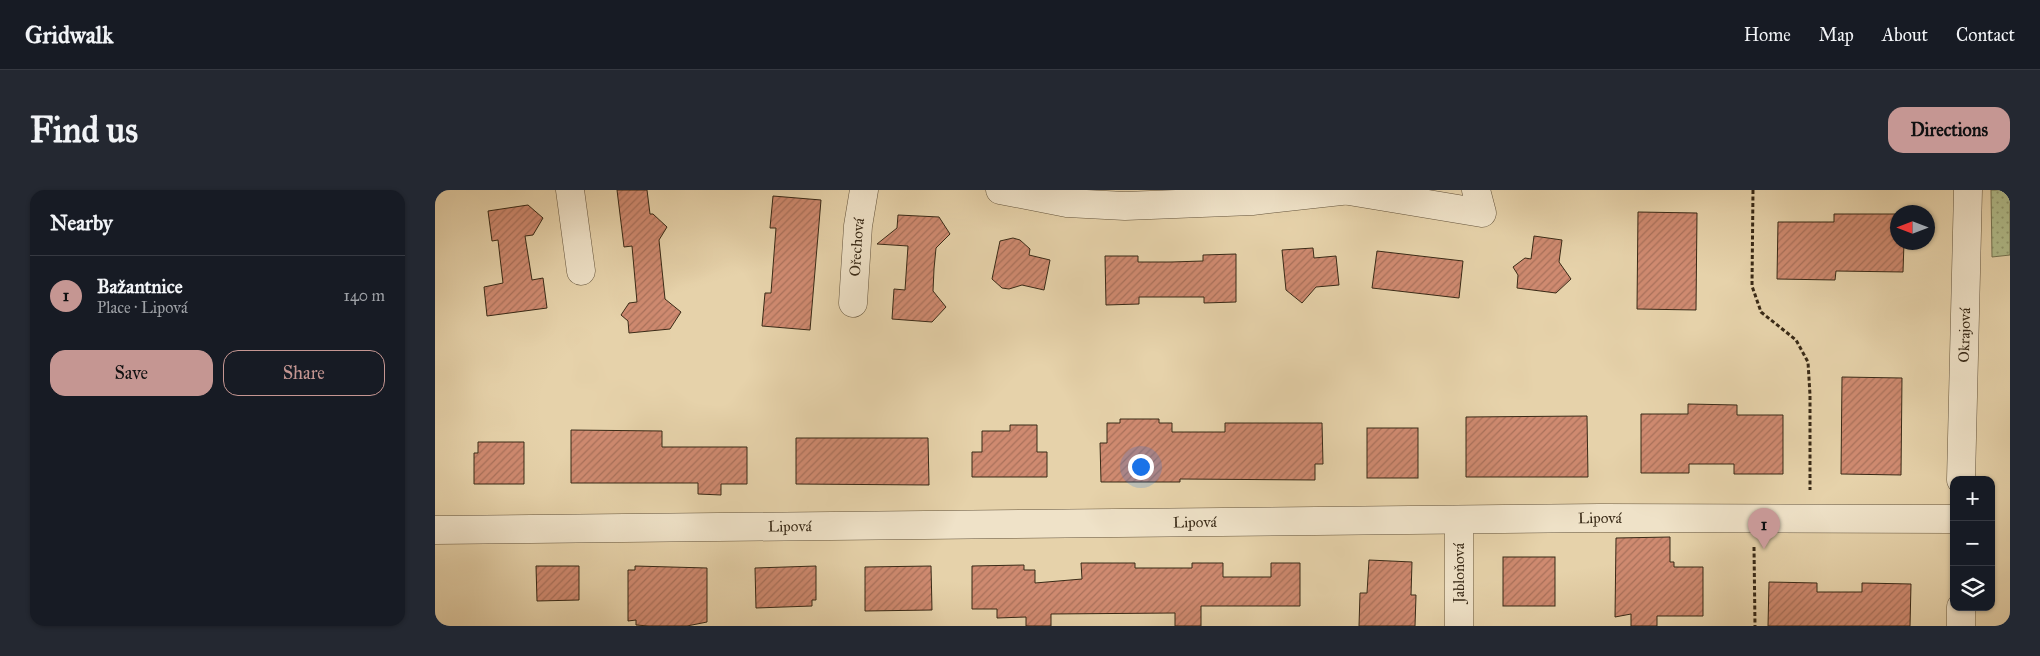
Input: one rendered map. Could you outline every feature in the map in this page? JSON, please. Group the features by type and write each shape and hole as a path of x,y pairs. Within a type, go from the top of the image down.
{"street":[{"path":"570,190 581,271"},
{"name":"Ořechová","path":"853,303 858,226 864,190"},
{"path":"1000,190 1067,203 1127,198 1252,200 1349,190 1482,213 1476,190"},
{"name":"Okrajová","path":"1961,476 1968,190"},
{"name":"Lipová","path":"435,530 1459,520 1950,519"},
{"name":"Jabloňová","path":"1459,520 1459,626"},
{"path":"1961,611 1961,626"}],"path":[{"path":"1753,190 1752,286 1761,312 1796,340 1807,362 1810,395 1809,519"},
{"path":"1755,518 1755,626"}],"green space":[{"path":"1991,190 2010,190 2010,255 1992,257"}],"building":[{"path":"617,190 647,190 650,214 653,214 667,227 659,240 665,299 681,312 670,329 629,333 628,321 621,315 629,303 637,302 632,246 624,247"},
{"path":"773,196 821,200 810,330 762,326 765,293 771,293 776,228 770,228"},
{"path":"528,205 543,218 533,235 525,236 532,280 543,278 547,308 487,316 484,287 503,283 498,240 492,241 488,211"},
{"path":"1638,212 1697,213 1696,310 1637,309"},
{"path":"1834,214 1890,214 1890,250 1904,250 1903,272 1836,271 1835,280 1777,279 1778,222 1834,222"},
{"path":"898,215 939,217 950,234 936,248 933,291 946,307 932,322 892,319 894,289 905,290 908,246 877,244 897,228"},
{"path":"1534,236 1562,240 1559,262 1571,279 1556,293 1517,288 1518,275 1513,267 1525,258 1531,259"},
{"path":"1013,238 1020,240 1030,249 1029,255 1050,260 1044,290 1022,285 1009,289 1002,288 992,279 1000,241"},
{"path":"1313,248 1314,258 1336,256 1339,285 1316,287 1302,303 1286,290 1282,250"},
{"path":"1377,251 1463,261 1459,298 1372,288"},
{"path":"1236,254 1236,302 1204,303 1204,297 1139,297 1139,304 1106,305 1105,256 1138,256 1138,262 1171,262 1203,261 1203,255"},
{"path":"1842,377 1902,378 1901,475 1841,474"},
{"path":"1688,404 1737,405 1737,415 1783,415 1783,474 1734,474 1734,464 1689,464 1689,473 1641,473 1641,414 1688,414"},
{"path":"1587,416 1588,477 1466,477 1466,417"},
{"path":"1120,419 1159,419 1159,423 1172,423 1172,432 1225,432 1225,423 1322,423 1323,464 1315,464 1315,480 1180,479 1180,482 1101,482 1100,443 1107,443 1107,423 1120,423"},
{"path":"1010,425 1037,425 1037,452 1047,452 1047,477 972,477 972,452 982,452 982,431 1010,431"},
{"path":"1367,428 1418,428 1418,478 1367,478"},
{"path":"571,430 662,431 662,447 747,447 747,484 721,484 721,495 698,494 698,483 571,483"},
{"path":"796,438 928,438 929,485 796,484"},
{"path":"478,442 524,442 524,484 474,484 474,453 478,453"},
{"path":"1670,537 1670,562 1674,562 1674,567 1703,567 1703,616 1657,616 1657,626 1631,626 1631,614 1615,617 1616,538"},
{"path":"1503,557 1555,557 1555,606 1503,606"},
{"path":"1369,560 1412,562 1411,595 1416,595 1415,626 1359,626 1360,593 1367,593"},
{"path":"1081,563 1135,563 1135,568 1192,568 1192,563 1223,563 1223,577 1271,577 1271,563 1300,563 1300,606 1201,606 1201,626 1175,626 1175,613 1051,614 1051,626 1026,626 1026,617 997,618 997,609 972,609 972,566 1024,565 1024,570 1035,570 1035,583 1082,579"},
{"path":"536,566 579,566 579,600 537,601"},
{"path":"635,566 707,568 707,622 687,626 649,626 636,625 636,620 628,621 628,570 635,570"},
{"path":"816,566 816,600 812,600 812,606 756,608 755,568"},
{"path":"931,566 932,610 865,611 865,567"},
{"path":"1769,582 1817,583 1817,592 1862,592 1862,583 1911,584 1910,626 1768,626"}],"place":[{"name":"Bažantnice","path":"1764,549"}]}
